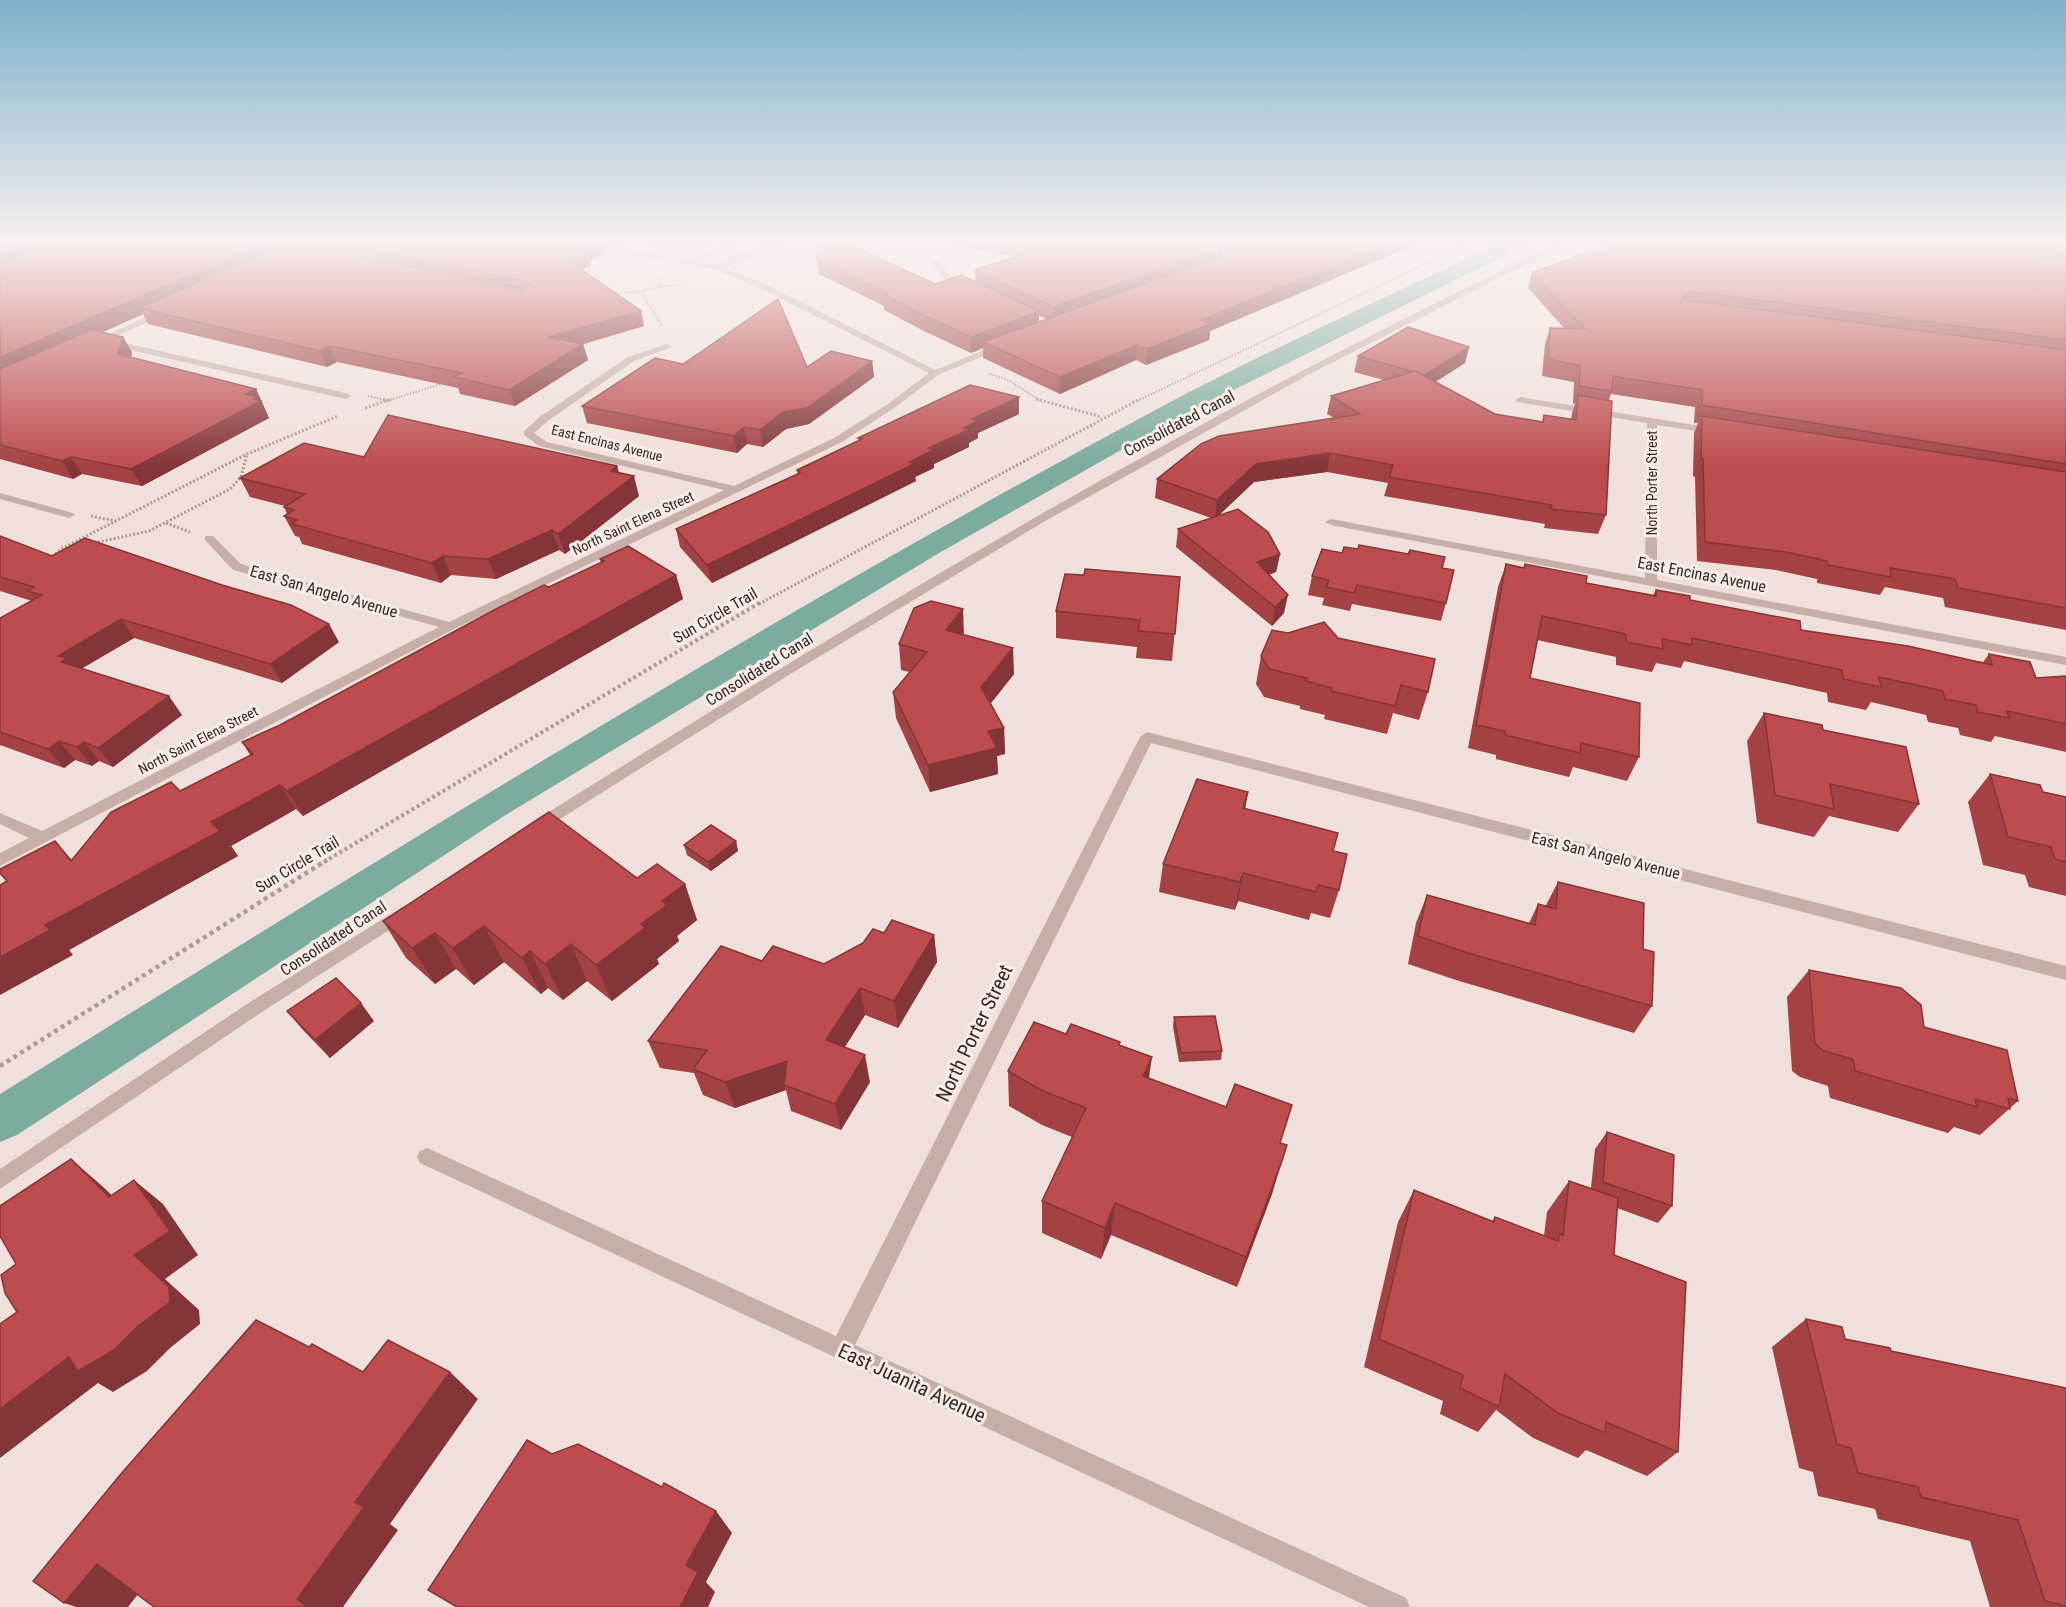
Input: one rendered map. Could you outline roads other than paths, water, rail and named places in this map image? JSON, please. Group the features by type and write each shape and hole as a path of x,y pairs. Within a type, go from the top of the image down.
{"street":[{"path":"80,349 154,316"},
{"path":"822,316 935,373"},
{"name":"Consolidated Canal","path":"524,835 892,605 1058,507 1414,316"},
{"path":"100,340 346,396"},
{"name":"North Saint Elena Street","path":"0,860 450,626 838,440 891,406 935,373 1019,340"},
{"name":"East Encinas Avenue","path":"667,347 631,359 545,418 528,433 543,444 737,490"},
{"path":"1520,400 1723,432"},
{"name":"North Porter Street","path":"1651,581 1652,421"},
{"path":"0,496 69,515"},
{"name":"East Encinas Avenue","path":"1331,522 2066,661"},
{"name":"East San Angelo Avenue","path":"209,538 237,567 450,626"},
{"name":"North Porter Street","path":"841,1350 1147,737"},
{"name":"East San Angelo Avenue","path":"1147,737 2066,974"},
{"path":"0,818 42,838"},
{"name":"Consolidated Canal","path":"0,1180 259,1005 416,904"},
{"name":"East Juanita Avenue","path":"427,1157 1397,1607"}],"waterway":[{"path":"0,1120 491,807 929,547 1172,411 1366,316"}]}
